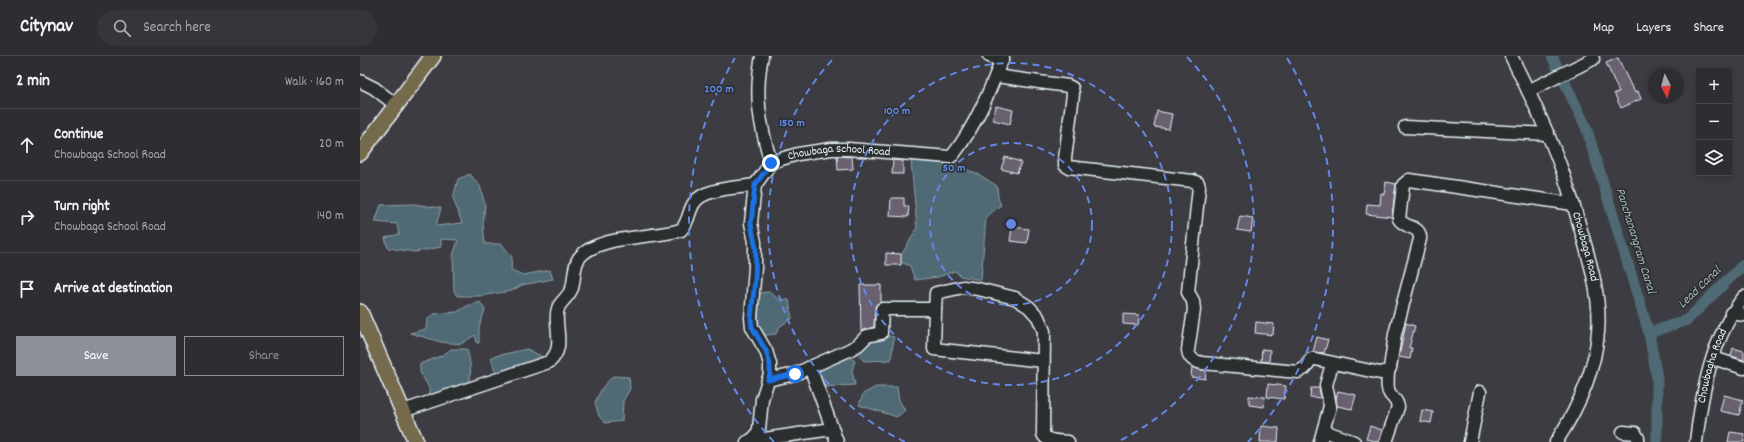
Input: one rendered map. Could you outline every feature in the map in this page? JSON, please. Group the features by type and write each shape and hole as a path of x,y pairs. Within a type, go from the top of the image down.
{"main road":[{"path":"360,153 433,56"},
{"path":"360,312 416,442"}],"street":[{"path":"762,56 757,95 761,125 771,163"},
{"path":"989,56 1003,58"},
{"name":"Chowbaga Road","path":"1511,56 1548,134 1563,173 1594,281 1598,310 1598,332 1593,358 1581,396 1556,442"},
{"name":"Chowbaga School Road","path":"755,185 771,163 798,154 831,149 950,156 955,152 975,122 1003,58"},
{"path":"1528,91 1593,58"},
{"path":"996,76 1068,86 1072,88 1073,94 1064,158 1065,165 1068,167 1193,181 1198,183 1199,187 1188,292 1194,304 1188,350 1189,356 1193,360 1202,363 1298,372 1305,368 1311,359 1380,373 1388,371"},
{"path":"360,81 374,88 396,105"},
{"path":"1405,127 1548,134"},
{"path":"1386,442 1398,407 1397,402 1389,393 1387,388 1388,371 1390,368 1395,334 1420,239 1418,231 1402,224 1399,219 1403,185 1405,181 1412,179 1573,204"},
{"path":"403,411 549,362 556,356 559,348 557,310 559,304 572,288 576,266 580,257 592,248 605,243 620,239 681,230 686,225 693,204 697,198 704,193 755,185 751,224 755,242 755,267 751,318 752,327 766,351 770,364 770,374 762,399 759,428 756,436 749,442"},
{"path":"1044,361 934,350 936,293 963,287 978,289 1015,298 1029,307 1038,317 1044,331 1044,361 1043,434 1044,438 1048,440 1068,442"},
{"name":"Chowbagha Road","path":"1696,442 1701,404 1713,358 1731,313 1744,297"},
{"path":"768,380 795,374 849,350 858,345 867,336 881,332 882,309 935,309"},
{"path":"1731,313 1744,315"},
{"path":"1713,358 1744,368"},
{"path":"1332,364 1326,385 1330,406 1322,437 1354,442"},
{"path":"810,367 837,442"},
{"path":"1470,442 1480,392"},
{"path":"749,442 832,429"},
{"path":"1623,432 1635,433 1638,442"}],"water":[{"path":"911,161 950,163 978,174 997,186 998,198 1001,205 986,217 981,280 960,276 955,271 938,277 915,280 910,266 898,261 917,228"},
{"path":"470,174 480,186 485,205 483,224 485,244 502,244 512,257 511,270 523,275 550,270 553,279 522,285 511,291 480,296 457,296 454,291 453,256 458,240 441,239 441,247 415,252 388,248 385,238 399,234 397,224 375,222 381,205 414,204 441,208 436,226 462,223 453,198 458,179"},
{"path":"769,292 779,299 789,300 792,319 780,326 776,334 758,336 752,307 758,293"},
{"path":"480,302 485,310 479,327 479,343 477,343 475,335 461,344 441,342 410,333 426,329 427,320 433,314 457,312 467,306"},
{"path":"880,334 894,337 891,360 864,361 856,352 860,340"},
{"path":"451,349 467,349 470,371 469,382 462,390 451,394 429,398 429,388 420,372 420,364 443,355"},
{"path":"527,349 543,357 544,362 498,376 494,369 491,357"},
{"path":"847,354 855,361 852,370 855,385 822,387 814,377 827,362"},
{"path":"613,376 629,377 630,389 623,401 622,421 605,423 599,416 595,402 602,388"},
{"path":"876,387 897,387 899,400 905,410 897,417 859,405 863,394"}],"building":[{"path":"1618,58 1631,86 1635,93 1638,91 1641,99 1621,108 1614,93 1619,92 1606,63"},
{"path":"996,106 1013,110 1010,124 993,120"},
{"path":"1157,111 1172,114 1169,129 1154,127"},
{"path":"837,156 852,157 853,169 838,170"},
{"path":"1005,157 1021,162 1017,173 1001,169"},
{"path":"893,160 903,161 903,174 892,174"},
{"path":"1386,182 1396,184 1392,217 1366,214 1367,204 1380,205 1381,193 1384,194"},
{"path":"891,198 904,198 904,206 909,206 908,217 890,216"},
{"path":"1240,216 1253,218 1251,232 1237,230"},
{"path":"1012,227 1029,229 1027,243 1010,241"},
{"path":"886,253 901,254 901,265 886,265"},
{"path":"860,285 881,285 881,302 876,305 875,308 874,327 861,331"},
{"path":"1123,314 1139,315 1138,325 1123,324"},
{"path":"1256,322 1274,324 1273,335 1255,333"},
{"path":"1406,323 1415,326 1409,348 1412,348 1410,359 1399,357"},
{"path":"1317,337 1328,340 1324,353 1313,352"},
{"path":"1733,348 1744,351 1744,360 1731,356"},
{"path":"1262,349 1270,350 1269,362 1261,361"},
{"path":"1192,367 1206,371 1205,379 1191,377"},
{"path":"1268,384 1286,386 1284,399 1267,397"},
{"path":"1311,388 1319,388 1321,398 1310,397"},
{"path":"1338,391 1356,395 1352,409 1337,406 1336,399"},
{"path":"1724,395 1743,400 1739,415 1720,411"},
{"path":"1249,396 1265,397 1264,407 1249,405"},
{"path":"1422,410 1433,412 1431,423 1420,421"},
{"path":"1261,426 1279,428 1278,442 1260,442"},
{"path":"1370,426 1382,430 1379,442 1366,439"},
{"path":"1730,432 1744,434 1744,442 1728,442"}],"waterway":[{"name":"Panchanangram Canal","path":"1552,56 1586,127 1649,333 1657,378 1657,442"},
{"name":"Lead Canal","path":"1649,333 1687,320 1744,264"}],"route":[{"path":"771,163 755,185 751,209 752,233 756,249 755,280 751,318 752,327 766,351 770,364 770,374 768,380 795,374"}]}
